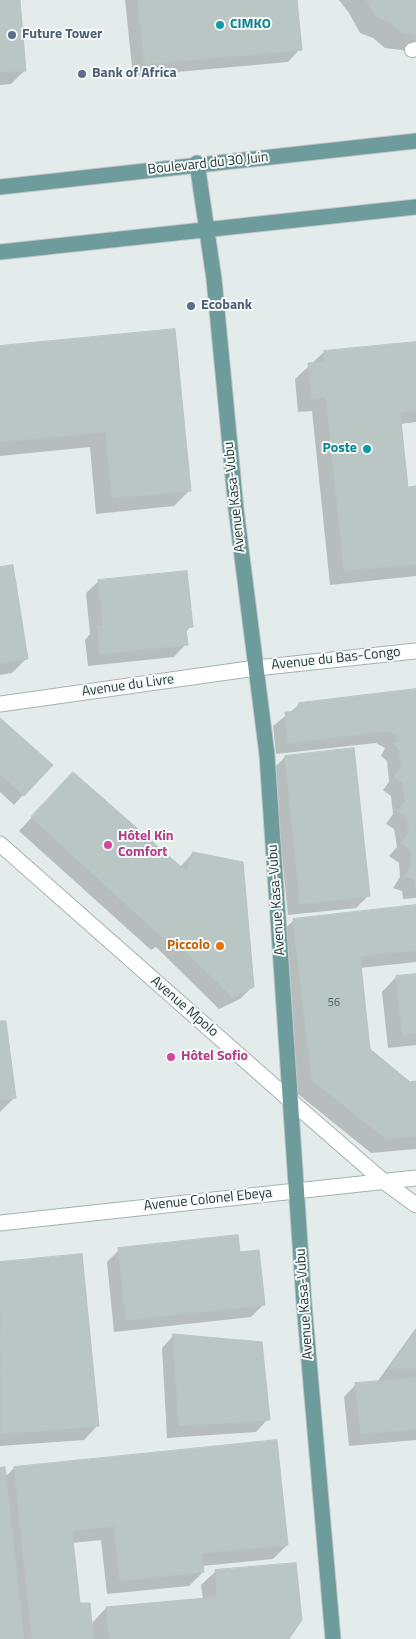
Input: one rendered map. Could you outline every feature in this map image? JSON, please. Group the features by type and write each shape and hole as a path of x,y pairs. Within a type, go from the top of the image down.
{"main road":[{"name":"Boulevard du 30 Juin","path":"0,187 416,141"},
{"name":"Avenue Kasa-Vubu","path":"197,164 214,278 236,509 267,755 320,1497 334,1639"},
{"path":"0,252 207,230 260,222 416,207"}],"street":[{"name":"Avenue du Bas-Congo","path":"256,668 416,651"},
{"name":"Avenue du Livre","path":"0,704 256,668"},
{"name":"Avenue Mpolo","path":"0,844 291,1101 383,1180 416,1205"},
{"name":"Avenue Colonel Ebeya","path":"0,1224 383,1180 416,1178"}],"building":[{"name":"Future Tower","path":"0,0 20,0 26,71 0,72"},
{"name":"CIMKO","path":"138,0 297,0 302,50 145,64"},
{"path":"367,0 416,0 416,35 401,32 390,22 376,17"},
{"name":"Ecobank","path":"175,329 191,491 112,498 106,432 0,442 0,346"},
{"name":"Poste","path":"416,342 416,410 400,412 408,487 416,486 416,564 344,571 326,397 312,399 308,363 325,362 324,351"},
{"path":"13,565 28,659 0,663 0,567"},
{"path":"187,571 193,627 186,628 188,645 100,654 97,626 103,625 98,580"},
{"path":"416,689 415,888 414,879 405,876 412,864 411,850 401,843 409,833 406,816 398,811 405,801 403,783 394,777 401,768 399,749 392,743 398,742 397,736 389,731 288,743 285,712 295,712 299,703"},
{"path":"0,718 53,765 24,796 0,774"},
{"path":"354,748 370,896 300,904 285,756"},
{"name":"Hôtel Kin Comfort","path":"73,772 187,872 169,935 164,939 31,817"},
{"path":"193,852 243,862 254,987 232,997 169,935"},
{"path":"416,905 416,950 360,956 370,1049 410,1082 416,1081 416,1136 386,1139 312,1080 293,919"},
{"path":"416,974 416,1033 402,1035 396,976"},
{"path":"0,1021 6,1021 16,1098 0,1100"},
{"path":"238,1235 240,1252 259,1250 265,1305 126,1320 118,1248"},
{"path":"82,1254 99,1426 1,1434 0,1262"},
{"path":"416,1331 416,1369 389,1369"},
{"path":"173,1334 262,1342 270,1420 179,1426"},
{"path":"416,1378 416,1429 361,1434 355,1383"},
{"path":"277,1440 288,1545 202,1553 204,1572 120,1581 114,1526 72,1531 80,1603 90,1603 93,1639 32,1639 14,1467"},
{"path":"5,1467 24,1639 0,1639 0,1468"},
{"path":"296,1563 302,1620 289,1639 109,1639 106,1607 217,1597 215,1570"}],"place":[{"name":"CIMKO","path":"220,25"},
{"name":"Future Tower","path":"12,35"},
{"name":"Bank of Africa","path":"82,74"},
{"name":"Ecobank","path":"191,306"},
{"name":"Poste","path":"367,449"},
{"name":"Hôtel Kin Comfort","path":"108,845"},
{"name":"Piccolo","path":"220,946"},
{"name":"Hôtel Sofio","path":"171,1057"}]}
